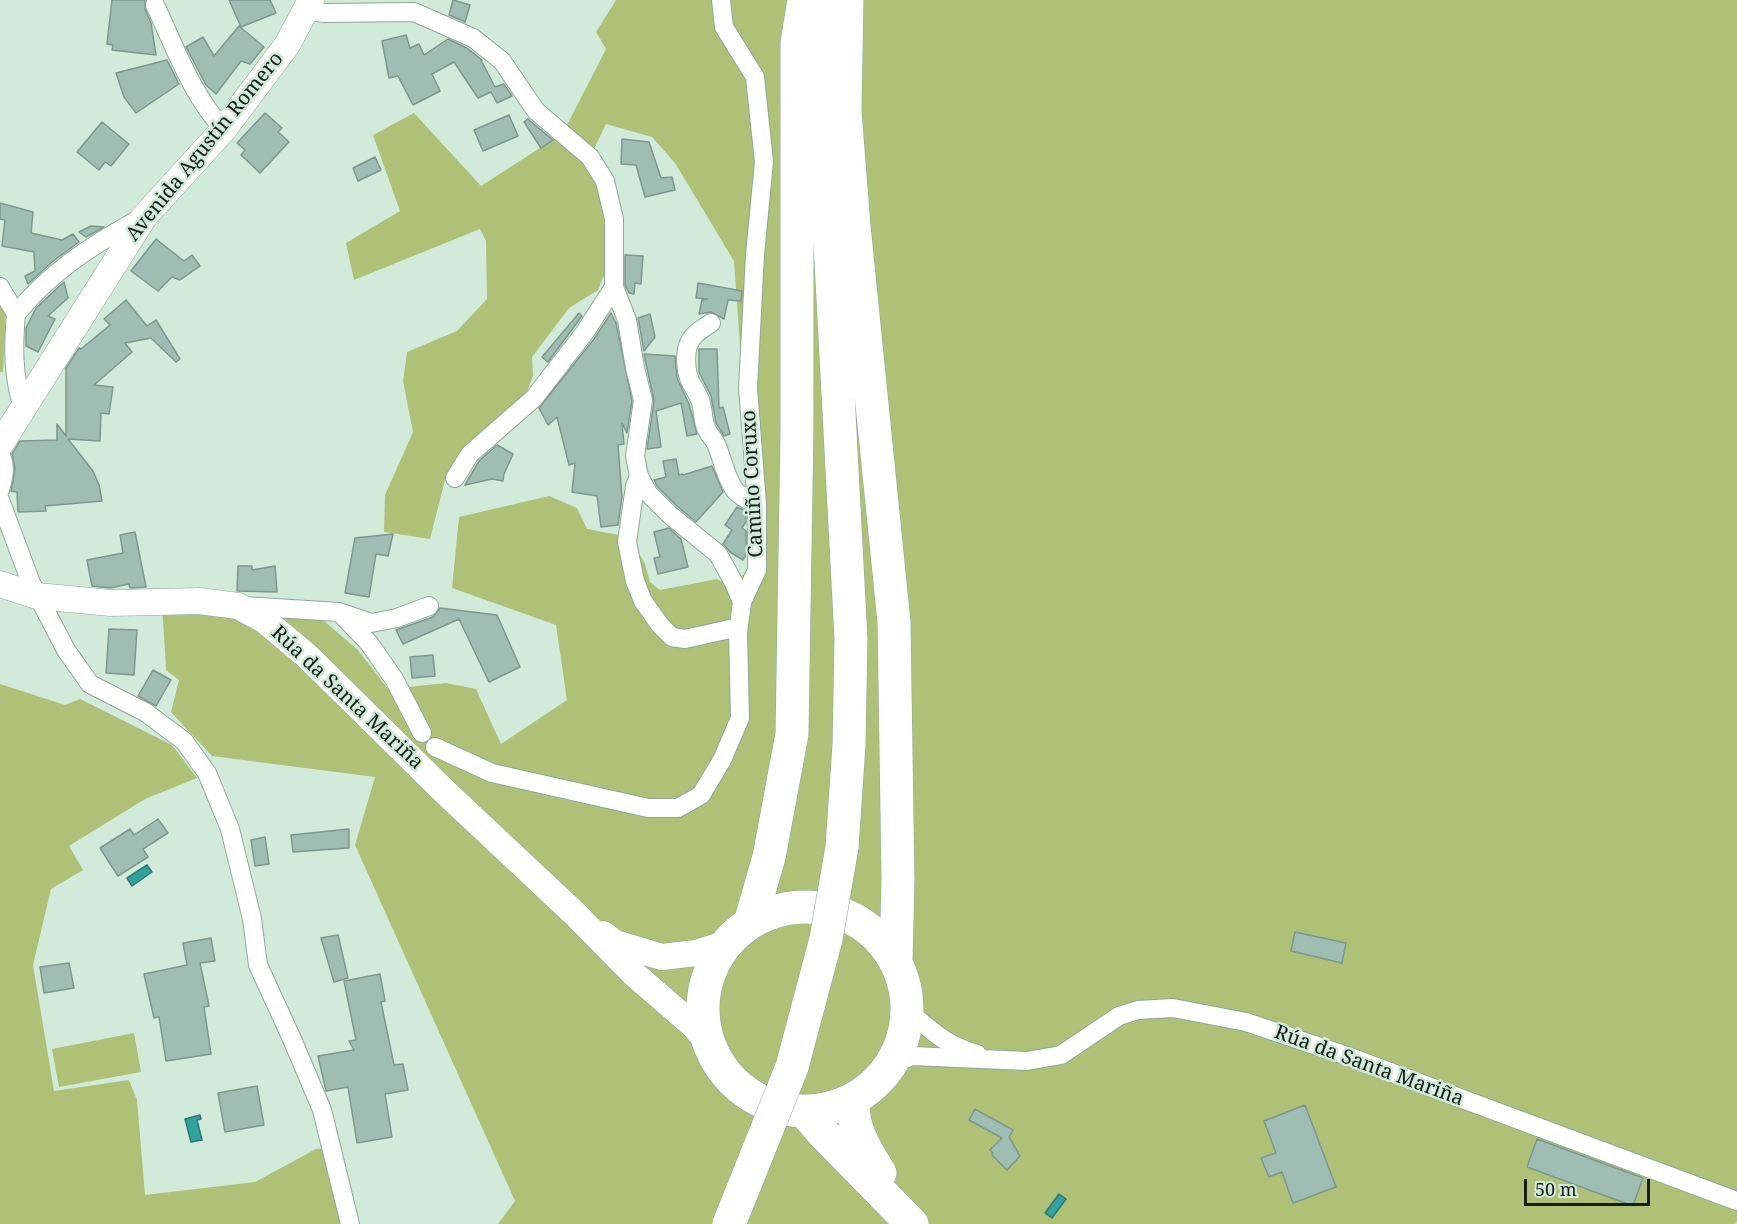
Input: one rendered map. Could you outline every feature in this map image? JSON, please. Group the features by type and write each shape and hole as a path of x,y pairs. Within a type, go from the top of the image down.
{"highway":[{"path":"750,923 769,857 792,734 797,430 797,43 804,0"},
{"path":"729,1224 792,1068 826,939 842,847 849,745 851,639 822,92 822,0"},
{"path":"847,0 846,122 854,226 894,622 898,880 896,962"},
{"path":"819,908 844,915 866,927 884,944 896,962 904,984 907,1010 903,1037 891,1065 875,1084 853,1100 832,1108 805,1112 791,1111 758,1101 742,1090 721,1068 707,1041 702,1014 705,986 725,944 750,923 781,909 819,908"},
{"path":"853,1100 852,1117 864,1149 913,1224"},
{"path":"805,1112 913,1224"}],"street":[{"name":"Camiño Coruxo","path":"435,747 492,773 648,808 678,808 701,795 722,760 741,718 738,633 742,602 757,570 757,504 748,388 755,255 764,162 755,77 724,27 721,0"},
{"path":"155,5 190,78 214,119 224,129"},
{"path":"308,5 324,13 416,6 473,38 502,60 536,111 590,157 605,181 614,219 614,287 627,320 643,400 635,456 639,476 648,493 670,515 718,554 742,602"},
{"name":"Avenida Agustín Romero","path":"0,445 144,217 224,129 287,45 308,5"},
{"path":"16,314 70,261 95,244 144,217"},
{"path":"0,286 16,314 14,363 17,388 23,408"},
{"path":"455,478 470,454 534,398 585,332 614,287"},
{"path":"711,323 699,330 688,345 689,378 698,392 703,421 717,444 721,462 728,477 740,494 757,504"},
{"path":"0,455 4,469 0,490"},
{"path":"639,476 635,486 627,542 635,581 643,601 660,625 672,637 685,639 730,629 738,633"},
{"path":"0,500 37,596 49,614 66,651 90,684 146,712 184,741 207,773 230,829 252,919 258,965 322,1110 350,1224"},
{"name":"Rúa da Santa Mariña","path":"0,585 37,596 111,603 199,601 238,606 264,620 307,656 428,775 574,913 635,975 693,1025 707,1041"},
{"path":"238,606 339,612 371,623 397,618 429,606"},
{"path":"339,612 369,643 394,680 422,733 435,747 435,760 428,775"},
{"path":"394,742 403,735 422,733"},
{"name":"Rúa da Santa Mariña","path":"574,913 615,943 662,957 696,953 725,944"},
{"name":"Rúa da Santa Mariña","path":"891,1065 912,1056 1027,1061 1061,1055 1119,1016 1138,1010 1173,1008 1246,1022 1347,1056 1737,1201"},
{"name":"Rúa da Santa Mariña","path":"907,1010 938,1037 961,1049 999,1060"}],"green space":[{"path":"616,0 1737,0 1737,1222 1735,1224 498,1224 515,1201 355,845 375,777 212,756 171,712 179,680 166,670 162,602 311,610 358,650 388,689 446,683 476,689 501,744 567,700 556,625 452,588 459,517 549,496 577,508 587,529 619,535 640,555 650,582 660,590 717,579 726,584 756,568 734,261 675,163 652,137 606,124 590,157 605,214 608,265 598,290 569,308 532,357 533,376 526,394 463,449 446,476 430,539 384,532 385,495 413,432 403,381 407,352 457,331 487,299 486,241 480,229 354,280 346,243 400,211 373,135 414,113 481,186 563,133 606,49 596,32"},
{"path":"0,303 6,310 3,372 0,372"},
{"path":"0,684 65,705 80,699 172,745 197,778 145,799 69,846 83,870 51,889 33,965 54,1091 129,1080 137,1100 145,1195 255,1182 316,1149 331,1148 350,1224 0,1224"},
{"path":"134,1033 141,1072 59,1087 52,1049"}],"water":[{"path":"147,865 152,872 132,886 127,878"},
{"path":"200,1115 201,1119 197,1120 202,1140 191,1142 185,1119"},
{"path":"1059,1194 1066,1199 1052,1218 1045,1213"}],"building":[{"path":"112,0 145,0 156,55 112,50 113,45 107,44"},
{"path":"229,0 270,0 276,13 241,27"},
{"path":"453,0 470,5 465,22 449,15"},
{"path":"239,26 264,47 250,64 241,61 216,94 206,85 186,47 203,37 214,56"},
{"path":"406,35 410,48 419,44 424,55 448,39 467,48 482,60 495,87 504,84 512,96 497,103 491,92 478,98 454,62 432,74 440,91 413,105 398,76 389,78 382,41"},
{"path":"167,60 179,84 136,113 124,97 116,73"},
{"path":"265,113 282,128 278,132 289,142 260,173 241,155 245,150 237,143"},
{"path":"509,115 518,136 483,151 474,130"},
{"path":"528,119 553,140 541,148 524,122"},
{"path":"102,122 129,144 111,166 105,162 99,170 77,152"},
{"path":"622,139 649,142 661,178 672,177 675,190 645,197 636,165 621,164"},
{"path":"375,157 381,170 358,181 353,168"},
{"path":"0,203 33,212 31,233 62,240 73,234 79,242 28,284 25,276 35,271 34,252 2,246 5,220 0,219"},
{"path":"91,226 104,227 86,237 79,232"},
{"path":"156,239 184,261 192,255 200,266 180,280 172,277 158,291 131,271"},
{"path":"625,255 643,256 641,284 635,283 634,294 629,293 625,285"},
{"path":"64,282 68,298 48,316 55,319 38,352 26,346 26,328 36,308"},
{"path":"698,283 742,291 741,301 728,300 724,319 711,312 699,314 702,300 708,299 696,298"},
{"path":"126,300 147,326 156,320 180,359 176,362 151,338 125,343 132,352 94,385 113,387 109,414 101,413 100,441 68,439 93,471 102,501 45,506 46,511 18,512 17,492 11,491 15,468 12,454 20,441 57,440 57,424 66,436 66,368 79,348 81,349 110,325 104,319"},
{"path":"579,313 582,316 548,362 542,357"},
{"path":"611,313 616,323 632,401 627,433 622,423 624,444 618,445 622,497 618,525 601,527 597,496 572,492 575,463 569,465 557,417 548,425 539,408 594,339"},
{"path":"650,314 655,337 644,351 638,318"},
{"path":"699,349 717,349 719,408 723,407 730,434 724,436 716,423 711,396 699,372"},
{"path":"644,354 675,356 677,378 689,404 697,434 687,436 681,403 656,411 661,447 647,449 654,401"},
{"path":"497,445 513,454 503,481 492,479 465,485 479,461"},
{"path":"676,459 679,475 712,466 723,492 696,522 657,486 654,480 666,477 663,461"},
{"path":"737,507 746,511 746,522 742,528 746,531 746,555 743,560 730,552 723,544 732,530 725,525"},
{"path":"669,528 681,539 688,567 658,574 654,558 660,557 654,532"},
{"path":"135,532 146,587 130,588 129,584 110,588 92,586 87,560 123,553 120,535"},
{"path":"393,534 388,556 376,554 369,597 345,593 355,538"},
{"path":"238,566 252,566 252,570 275,566 277,592 237,591"},
{"path":"440,608 497,615 520,667 489,682 459,619 403,644 396,630 433,617"},
{"path":"109,629 137,630 134,675 106,673"},
{"path":"433,655 435,676 412,678 410,657"},
{"path":"153,670 171,680 156,706 138,696"},
{"path":"158,819 168,833 143,849 148,857 118,876 100,848 130,829 134,835"},
{"path":"349,829 349,848 293,852 291,835"},
{"path":"265,837 269,864 255,866 251,840"},
{"path":"1295,932 1346,943 1342,963 1291,951"},
{"path":"338,935 348,978 334,982 321,938"},
{"path":"211,938 215,961 200,963 209,1006 204,1007 211,1054 166,1061 159,1017 154,1018 144,974 187,965 183,943"},
{"path":"69,963 74,988 44,993 40,967"},
{"path":"380,974 385,1001 381,1002 394,1065 403,1064 408,1090 385,1094 392,1137 357,1143 348,1087 326,1091 318,1056 354,1050 349,1041 356,1040 344,981"},
{"path":"257,1086 264,1125 225,1132 218,1093"},
{"path":"1305,1105 1336,1187 1293,1203 1282,1172 1269,1177 1261,1158 1276,1153 1264,1121"},
{"path":"975,1109 1013,1130 1009,1137 1020,1156 1007,1170 990,1150 1002,1138 969,1120"},
{"path":"1537,1139 1643,1178 1633,1206 1527,1167"}]}
